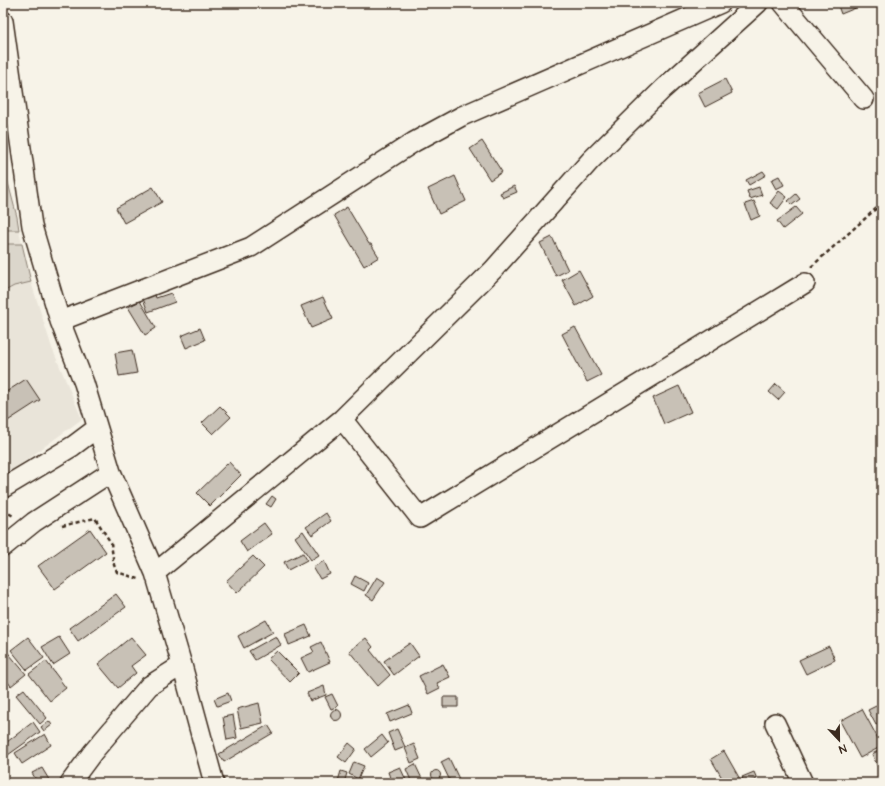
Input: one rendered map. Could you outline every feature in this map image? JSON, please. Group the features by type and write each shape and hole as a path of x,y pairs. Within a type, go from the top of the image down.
{"street":[{"path":"60,321 251,247 414,142 462,116 722,3"},
{"path":"154,573 342,419 493,270 592,160 663,89 758,3"},
{"path":"783,3 864,99"},
{"path":"3,21 32,226 60,321 84,383 111,472 154,573 182,665 214,783"},
{"path":"342,419 420,518 805,283"},
{"path":"3,488 73,446 97,428"},
{"path":"3,547 34,522 111,472"},
{"path":"70,783 149,686 182,665"},
{"path":"775,723 803,783"}],"path":[{"path":"805,283 805,273 817,260 863,222 879,206 882,206"},
{"path":"3,510 18,518 55,528 95,518 111,544 114,565 117,572 139,579 154,573"}],"shaded area":[{"path":"3,142 6,175 31,282 52,348 82,419 3,477"},
{"path":"3,170 6,175 19,230 3,230"},
{"path":"3,244 22,244 31,282 14,286 3,292"}],"building":[{"path":"837,3 857,3 858,7 841,14"},
{"path":"725,79 732,93 705,107 698,93"},
{"path":"482,141 502,172 490,180 470,149"},
{"path":"763,171 766,175 749,185 746,180"},
{"path":"455,176 466,201 439,214 428,189"},
{"path":"779,176 784,185 776,189 771,180"},
{"path":"514,186 517,192 503,198 500,193"},
{"path":"153,187 162,202 124,223 116,208"},
{"path":"759,187 762,195 750,199 747,191"},
{"path":"779,191 787,197 778,209 770,203"},
{"path":"796,194 800,199 792,205 788,201"},
{"path":"754,201 760,216 751,220 745,204"},
{"path":"347,207 369,244 371,244 379,257 364,266 334,215"},
{"path":"796,207 802,214 783,229 777,221"},
{"path":"552,237 568,270 556,276 540,243"},
{"path":"579,270 593,296 576,306 562,280"},
{"path":"154,292 156,298 171,293 175,302 148,312 142,296"},
{"path":"323,297 333,319 311,328 301,306"},
{"path":"140,301 156,328 145,335 128,307"},
{"path":"575,327 601,375 587,382 562,334"},
{"path":"200,328 205,340 186,348 181,336"},
{"path":"132,350 137,373 119,376 115,353"},
{"path":"26,379 40,400 3,424 3,394"},
{"path":"776,384 785,392 778,400 769,392"},
{"path":"679,386 691,412 664,424 653,398"},
{"path":"220,406 231,417 213,434 202,423"},
{"path":"229,462 241,475 210,506 197,493"},
{"path":"272,496 276,499 271,507 266,504"},
{"path":"326,513 331,521 312,535 306,527"},
{"path":"264,523 272,534 247,552 240,541"},
{"path":"90,529 106,552 55,589 38,566"},
{"path":"303,531 319,555 311,560 295,537"},
{"path":"303,553 307,560 288,570 284,562"},
{"path":"253,556 264,567 237,593 226,581"},
{"path":"324,561 330,574 320,579 313,567"},
{"path":"355,576 368,583 364,591 351,584"},
{"path":"377,577 385,582 373,600 366,595"},
{"path":"116,594 126,607 78,641 69,628"},
{"path":"266,620 273,632 244,648 238,636"},
{"path":"306,625 311,636 289,645 285,634"},
{"path":"276,636 281,645 255,660 249,651"},
{"path":"28,637 44,658 27,670 11,650"},
{"path":"59,637 70,654 53,665 42,647"},
{"path":"131,637 146,655 131,666 136,673 118,688 98,664"},
{"path":"366,638 373,647 370,650 390,675 378,686 349,651"},
{"path":"321,642 330,662 308,672 301,658 314,652 311,647"},
{"path":"410,643 419,656 394,675 384,661"},
{"path":"829,646 835,660 806,674 799,660"},
{"path":"4,648 26,674 11,686 3,676"},
{"path":"277,651 299,673 290,682 268,659"},
{"path":"46,661 66,688 50,701 29,674"},
{"path":"443,664 450,677 437,683 440,688 428,694 419,676"},
{"path":"324,686 326,695 310,701 307,693"},
{"path":"24,689 47,718 40,724 16,695"},
{"path":"228,693 231,701 217,706 214,699"},
{"path":"332,694 338,706 331,709 325,697"},
{"path":"443,697 458,697 458,707 443,707"},
{"path":"259,703 263,723 241,728 237,709"},
{"path":"882,703 882,721 876,725 868,710"},
{"path":"409,705 412,713 390,722 387,714"},
{"path":"336,709 340,711 342,715 340,719 336,721 332,719 330,715 332,711"},
{"path":"862,709 882,746 860,758 840,721"},
{"path":"233,715 237,738 227,740 223,717"},
{"path":"49,721 52,725 44,731 41,727"},
{"path":"33,722 40,732 8,755 3,749 3,745"},
{"path":"268,725 273,733 224,762 219,754"},
{"path":"397,729 405,747 395,751 388,733"},
{"path":"45,734 51,745 22,764 15,753"},
{"path":"382,735 388,743 371,757 365,749"},
{"path":"349,743 356,749 346,763 338,757"},
{"path":"414,744 420,759 411,763 405,748"},
{"path":"882,749 882,776 872,754"},
{"path":"724,751 741,781 739,783 725,783 711,759"},
{"path":"449,758 459,779 451,783 441,762"},
{"path":"354,762 364,766 358,779 349,774"},
{"path":"415,764 424,783 412,783 406,769"},
{"path":"400,767 406,780 392,783 388,772"},
{"path":"42,768 51,783 38,783 32,773"},
{"path":"436,770 441,775 436,780 431,775"},
{"path":"341,771 347,773 344,783 338,781"},
{"path":"754,772 757,779 744,783 742,777"}]}
